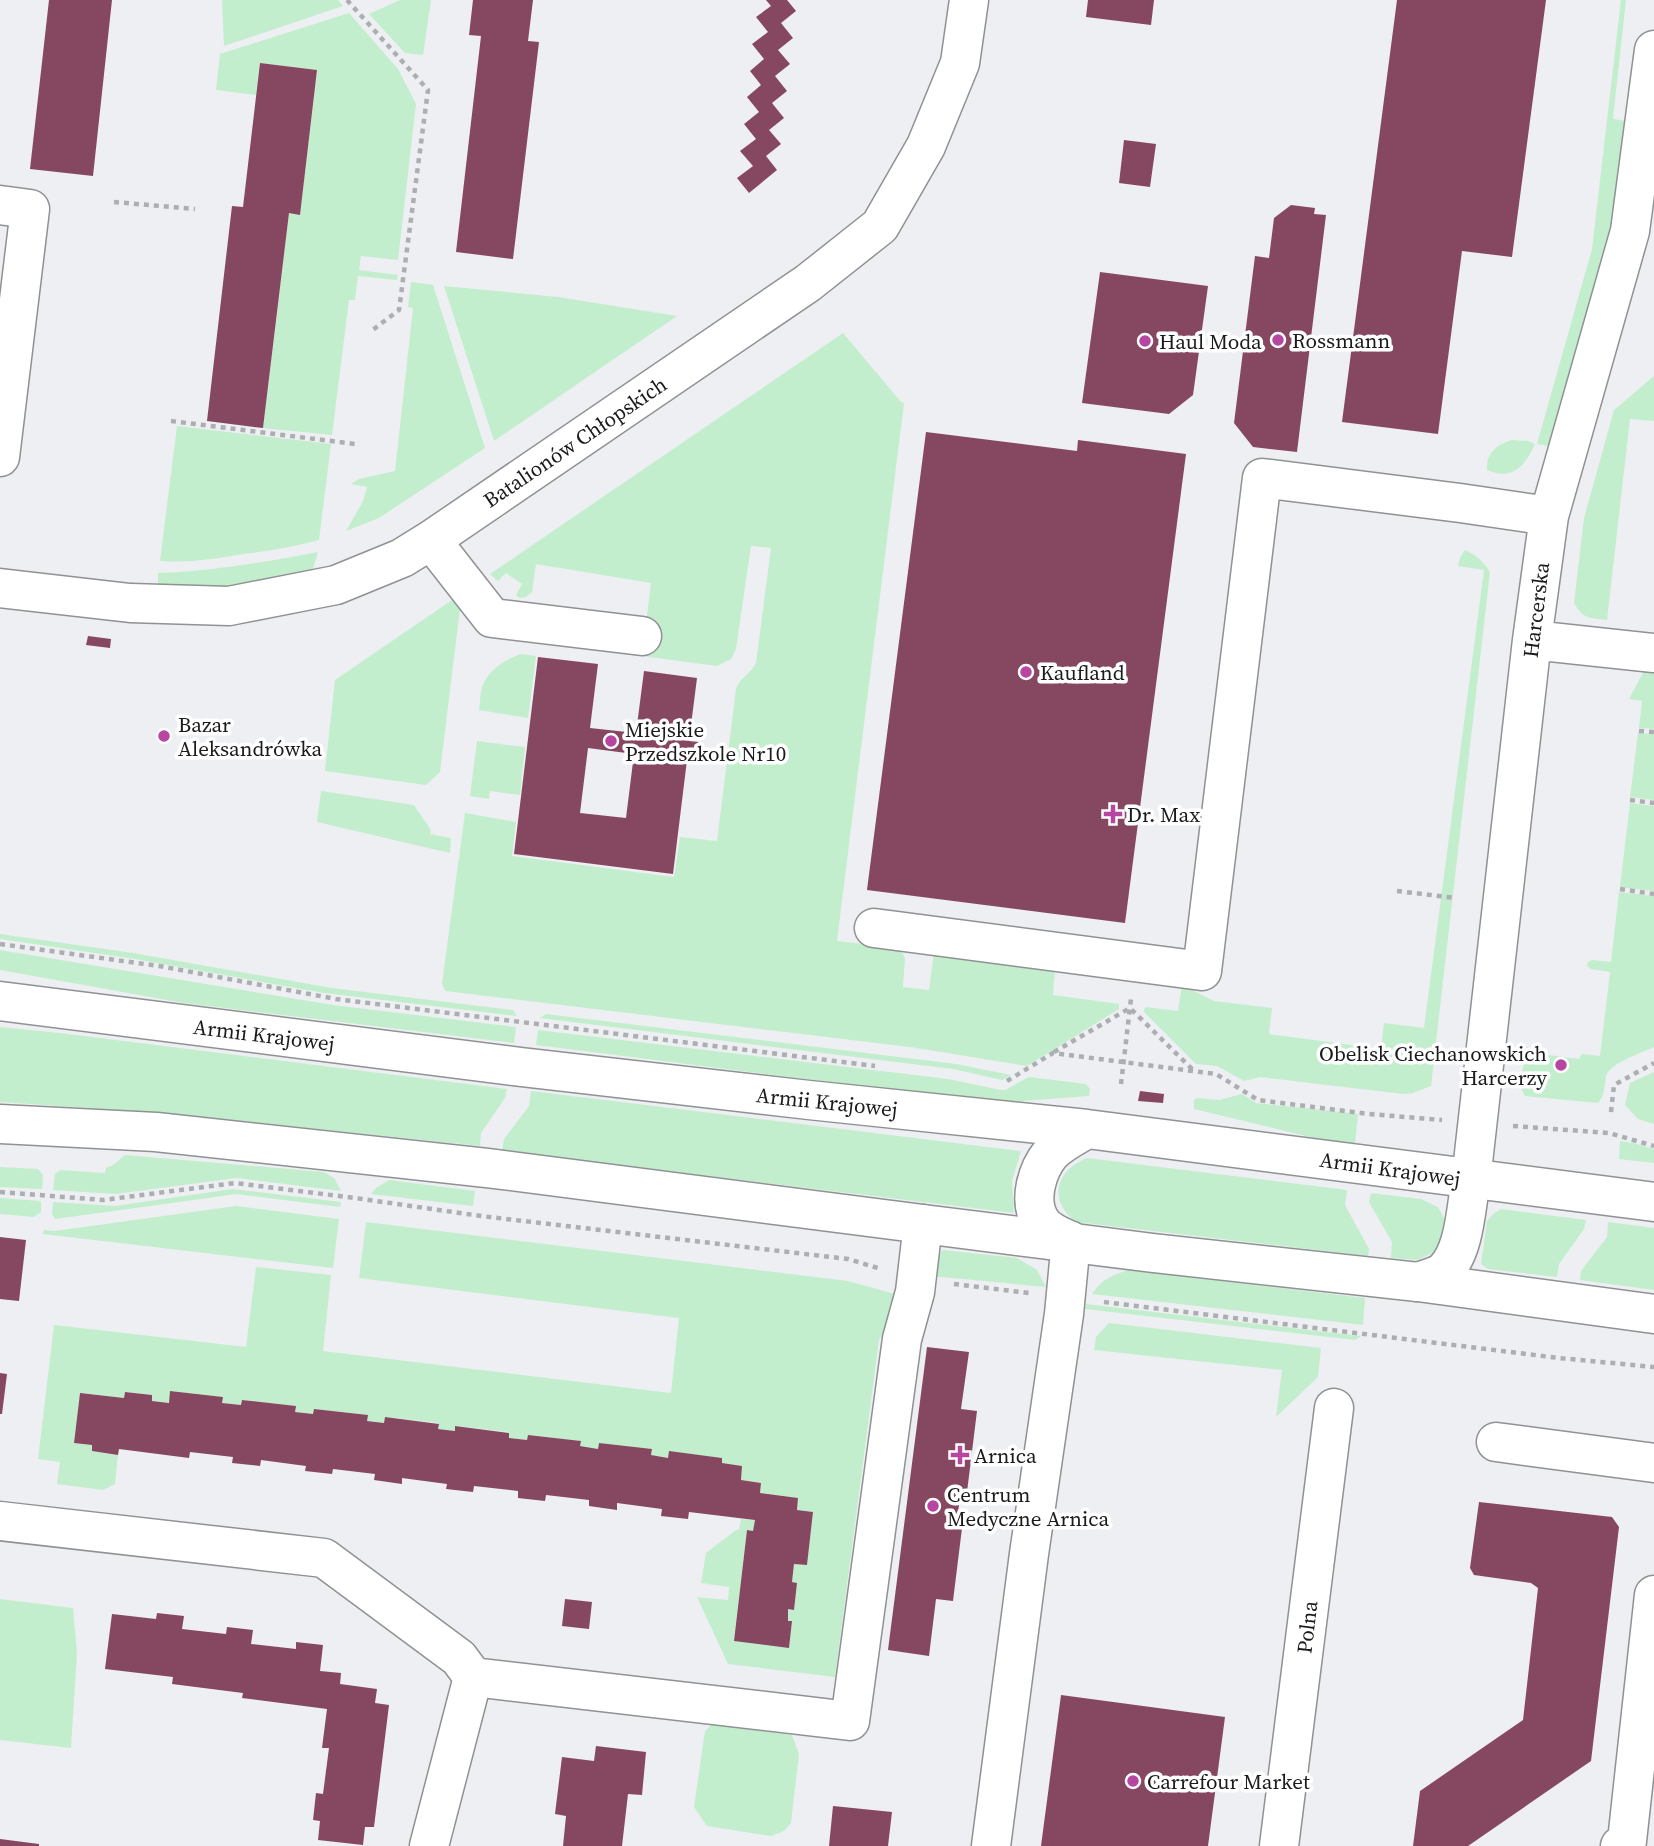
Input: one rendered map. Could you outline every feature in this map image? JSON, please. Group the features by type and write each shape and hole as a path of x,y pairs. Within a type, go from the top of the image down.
{"street":[{"name":"Batalionów Chłopskich","path":"0,587 130,603 229,606 336,584 402,558 808,283 880,226 926,146 960,63 969,0"},
{"name":"Harcerska","path":"1418,1282 1443,1271 1454,1256 1461,1239 1471,1180 1532,640 1549,516 1630,231 1654,50"},
{"path":"0,205 30,209 0,457"},
{"path":"874,928 1202,971 1262,478 1549,516"},
{"path":"430,540 492,618 642,636"},
{"path":"1532,640 1654,653"},
{"name":"Armii Krajowej","path":"0,1001 576,1073 1087,1129 1654,1202"},
{"path":"0,1124 156,1132 475,1166 1166,1254 1418,1282 1654,1314"},
{"path":"1071,1241 1050,1231 1040,1220 1035,1190 1044,1163 1053,1151 1087,1129"},
{"path":"472,1677 850,1721 902,1339 915,1292 923,1224"},
{"path":"991,1846 1066,1297 1071,1241"},
{"name":"Polna","path":"1279,1846 1334,1408"},
{"path":"1496,1442 1654,1463"},
{"path":"0,1521 324,1559 459,1658 472,1677 429,1846"},
{"path":"1620,1846 1627,1841 1654,1595"}],"path":[{"path":"347,0 428,90 399,310 370,331"},
{"path":"114,202 195,209"},
{"path":"171,421 355,444"},
{"path":"1639,731 1654,732"},
{"path":"1630,800 1654,803"},
{"path":"1620,889 1654,894"},
{"path":"1397,891 1456,898"},
{"path":"0,944 159,966 336,999 886,1067"},
{"path":"998,1087 1130,1009 1195,1072"},
{"path":"1121,1084 1128,1025"},
{"path":"1053,1053 1216,1074 1258,1100 1369,1114 1609,1133 1654,1146"},
{"path":"1611,1112 1614,1085 1654,1063"},
{"path":"0,1192 103,1200 235,1184 848,1259 916,1279 1559,1358 1654,1367"}],"green space":[{"path":"222,0 338,0 343,6 224,46"},
{"path":"400,0 431,0 423,55 405,53 369,14"},
{"path":"1621,0 1626,0 1613,119 1626,121 1612,226 1549,446 1537,444 1592,249"},
{"path":"349,13 398,69 416,104 398,260 361,256 359,270 398,275 397,280 358,276 355,300 349,300 332,435 263,428 289,213 300,214 317,70 260,63 256,95 216,90 220,54"},
{"path":"411,282 433,285 485,448 379,518 346,531 363,501 367,487 351,484 359,479 395,471 413,308 408,307"},
{"path":"444,286 558,297 677,316 494,441"},
{"path":"843,333 904,403 837,941 899,948 905,958 903,987 929,990 934,953 1055,968 1053,995 1119,1004 1119,1009 1027,1066 910,1047 445,991 442,983 465,813 516,822 512,856 674,877 680,837 717,841 736,689 756,663 771,548 751,546 736,649 731,659 717,666 642,656 651,583 536,564 532,592 520,598 516,595 522,584 506,573 498,581 490,574"},
{"path":"1654,376 1654,421 1630,419 1607,620 1591,618 1584,615 1574,603 1584,518 1614,410"},
{"path":"177,426 331,444 319,540 212,559 160,561"},
{"path":"1512,440 1535,444 1522,465 1504,474 1487,470 1488,459 1494,450"},
{"path":"1465,550 1479,559 1490,572 1431,1086 1403,1094 1260,1077 1244,1081 1217,1066 1196,1064 1144,1012 1145,1007 1178,1011 1182,985 1214,1001 1272,1008 1269,1034 1381,1049 1384,1023 1424,1028 1484,570 1458,566"},
{"path":"318,552 313,569 305,575 232,586 158,587 158,573 239,566"},
{"path":"455,598 460,609 440,772 426,785 325,771 335,680"},
{"path":"521,654 536,656 528,718 479,710 482,687 489,675 504,662"},
{"path":"1647,665 1654,666 1654,729 1639,728 1642,701 1629,699"},
{"path":"1638,733 1654,734 1654,800 1630,797"},
{"path":"477,741 525,747 520,795 490,791 489,799 470,796"},
{"path":"321,791 414,805 431,830 430,834 451,838 450,853 317,822"},
{"path":"1630,803 1654,806 1654,891 1620,887"},
{"path":"1619,892 1654,896 1654,1047 1627,1059 1609,1071 1598,1103 1525,1096 1521,1088 1525,1047 1543,1049 1548,1055 1579,1059 1582,1054 1600,1056 1610,972 1587,966 1592,960 1611,962"},
{"path":"0,934 133,953 332,988 513,1010 517,1016 324,993 135,959 0,939"},
{"path":"0,950 333,1005 516,1027 514,1043 184,1003 0,970"},
{"path":"546,1014 956,1064 1011,1075 1002,1080 953,1069 540,1018"},
{"path":"0,1027 507,1089 505,1098 481,1133 480,1146 176,1114 0,1102"},
{"path":"538,1030 948,1079 1001,1090 1029,1077 1086,1084 1090,1089 1089,1096 1008,1102 958,1098 536,1045"},
{"path":"1654,1072 1654,1124 1638,1119 1625,1105 1630,1083"},
{"path":"531,1091 1021,1151 1012,1181 1014,1213 502,1151 504,1139 529,1106"},
{"path":"1242,1094 1256,1103 1358,1114 1355,1145 1314,1138 1194,1109 1194,1100 1197,1098 1219,1100"},
{"path":"1620,1141 1654,1149 1654,1163 1619,1159"},
{"path":"125,1155 324,1172 334,1178 341,1191 236,1178 116,1194 53,1190 55,1174 60,1170 105,1173 106,1168"},
{"path":"1087,1158 1347,1190 1345,1205 1369,1249 1368,1256 1076,1222 1061,1205 1059,1187 1068,1171"},
{"path":"0,1167 38,1169 43,1175 42,1189 0,1187"},
{"path":"389,1180 475,1191 473,1206 371,1194"},
{"path":"232,1189 341,1202 340,1207 237,1194 55,1219 52,1214 53,1202 115,1206"},
{"path":"1371,1193 1421,1199 1438,1207 1444,1218 1447,1235 1437,1251 1417,1260 1391,1258 1392,1242 1369,1202"},
{"path":"0,1198 41,1201 41,1212 34,1217 0,1214"},
{"path":"236,1206 339,1219 333,1268 43,1234 44,1230 55,1231"},
{"path":"1501,1209 1586,1220 1584,1229 1559,1264 1557,1277 1488,1269 1481,1264 1487,1221"},
{"path":"366,1222 848,1281 902,1296 879,1340 835,1677 728,1664 697,1597 728,1600 729,1587 701,1583 706,1553 739,1530 741,1519 755,1520 753,1531 747,1530 734,1640 789,1647 792,1622 788,1621 788,1609 794,1609 797,1583 792,1582 794,1564 807,1565 813,1512 797,1510 798,1498 760,1493 761,1483 741,1480 742,1466 722,1463 722,1458 670,1452 668,1458 651,1455 652,1450 599,1443 598,1449 580,1446 580,1441 528,1435 527,1440 509,1438 509,1432 456,1426 455,1431 438,1429 438,1423 386,1417 384,1423 367,1421 367,1415 314,1409 313,1414 295,1412 295,1406 242,1400 241,1405 222,1403 222,1397 171,1391 169,1403 152,1401 152,1395 125,1392 124,1398 80,1393 74,1443 92,1445 92,1451 118,1455 115,1484 103,1490 57,1484 60,1462 38,1459 54,1325 246,1347 256,1267 331,1275 323,1351 671,1393 679,1318 359,1278"},
{"path":"1608,1222 1654,1228 1654,1290 1580,1280 1581,1271 1607,1237"},
{"path":"943,1250 1017,1258 1037,1270 1046,1287 931,1276"},
{"path":"1128,1270 1365,1298 1363,1325 1092,1294 1107,1279"},
{"path":"1086,1304 1361,1336 1355,1340 1085,1309"},
{"path":"1109,1323 1321,1348 1318,1377 1276,1417 1282,1370 1094,1350 1096,1337"},
{"path":"0,1599 73,1608 77,1653 71,1748 0,1740"},
{"path":"712,1724 792,1735 799,1754 791,1823 784,1831 771,1836 707,1826 694,1807 705,1731"}],"building":[{"path":"49,0 112,0 93,176 30,169"},
{"path":"473,0 533,0 528,41 539,42 513,259 456,252 481,36 469,35"},
{"path":"766,0 787,0 796,11 781,23 793,38 778,50 790,64 775,76 787,91 772,103 784,118 769,130 781,144 766,156 777,170 749,193 737,178 753,166 740,151 756,139 744,124 759,112 747,97 761,85 750,71 764,59 752,44 768,32 756,17 771,6"},
{"path":"1088,0 1154,0 1151,25 1086,17"},
{"path":"1397,0 1546,0 1512,257 1462,251 1438,434 1342,422"},
{"path":"260,63 317,70 300,215 289,213 263,428 207,421 232,206 243,207"},
{"path":"1124,140 1156,144 1150,187 1119,183"},
{"name":"Rossmann","path":"1291,205 1315,208 1314,214 1326,215 1297,452 1253,447 1234,423 1255,256 1269,258 1274,218"},
{"name":"Haul Moda","path":"1100,272 1208,286 1193,395 1169,414 1082,403"},
{"name":"Kaufland","path":"926,432 1077,451 1078,440 1186,454 1125,923 867,890"},
{"path":"88,636 111,639 110,648 86,645"},
{"name":"Miejskie Przedszkole Nr10","path":"538,657 598,664 590,728 636,733 644,671 697,678 689,741 698,742 695,761 687,760 673,874 514,854","holes":["588,748 634,754 626,818 580,813"]},
{"path":"1140,1091 1164,1094 1163,1103 1138,1101"},
{"path":"0,1237 26,1240 19,1301 0,1299"},
{"name":"Centrum Medyczne Arnica","path":"927,1347 969,1352 961,1409 977,1411 967,1492 961,1491 957,1519 963,1520 953,1601 936,1599 929,1656 888,1650"},
{"path":"0,1373 7,1374 2,1414 0,1414"},
{"path":"170,1391 223,1397 222,1403 241,1405 242,1400 296,1406 295,1412 313,1414 314,1409 368,1415 367,1421 384,1423 385,1417 439,1424 438,1429 455,1431 455,1426 509,1433 509,1438 527,1440 528,1435 581,1441 580,1446 598,1449 599,1443 652,1449 651,1455 668,1458 669,1451 722,1458 722,1463 742,1466 741,1480 761,1483 760,1493 798,1498 797,1510 813,1512 807,1565 794,1564 792,1582 797,1583 794,1610 788,1609 788,1621 792,1621 789,1648 734,1641 747,1530 753,1531 755,1520 689,1512 688,1519 661,1516 662,1509 617,1503 617,1510 589,1506 589,1500 546,1495 545,1501 518,1498 518,1491 474,1486 473,1492 446,1489 447,1484 402,1478 402,1484 374,1480 375,1474 333,1469 332,1474 305,1471 306,1466 261,1460 260,1466 232,1463 233,1457 190,1452 189,1458 119,1449 118,1455 92,1451 92,1445 74,1443 80,1393 124,1398 125,1392 152,1395 152,1401 169,1403"},
{"path":"1479,1502 1612,1517 1619,1527 1591,1761 1468,1846 1413,1846 1420,1791 1523,1720 1538,1588 1531,1583 1474,1575 1470,1568"},
{"path":"565,1599 592,1602 589,1629 562,1626"},
{"path":"157,1613 184,1616 182,1629 226,1634 227,1627 253,1630 251,1644 296,1649 296,1642 323,1645 320,1671 341,1673 340,1684 377,1689 375,1703 389,1705 374,1827 365,1827 363,1845 318,1840 320,1821 313,1820 316,1793 323,1794 329,1748 322,1748 327,1709 242,1698 243,1693 172,1684 173,1677 105,1669 112,1614 156,1619"},
{"name":"Carrefour Market","path":"1061,1695 1225,1717 1208,1846 1041,1846"},
{"path":"596,1746 646,1752 642,1795 628,1794 622,1846 563,1846 566,1816 555,1814 562,1757 594,1761"},
{"path":"833,1806 892,1812 888,1846 829,1846"},
{"path":"0,1839 39,1844 39,1846 0,1846"}],"place":[{"name":"Rossmann","path":"1278,340"},
{"name":"Haul Moda","path":"1145,341"},
{"name":"Kaufland","path":"1026,672"},
{"name":"Bazar Aleksandrówka","path":"164,736"},
{"name":"Miejskie Przedszkole Nr10","path":"611,741"},
{"name":"Dr. Max","path":"1113,814"},
{"name":"Obelisk Ciechanowskich Harcerzy","path":"1561,1065"},
{"name":"Arnica","path":"960,1455"},
{"name":"Centrum Medyczne Arnica","path":"933,1506"},
{"name":"Carrefour Market","path":"1133,1781"}]}
